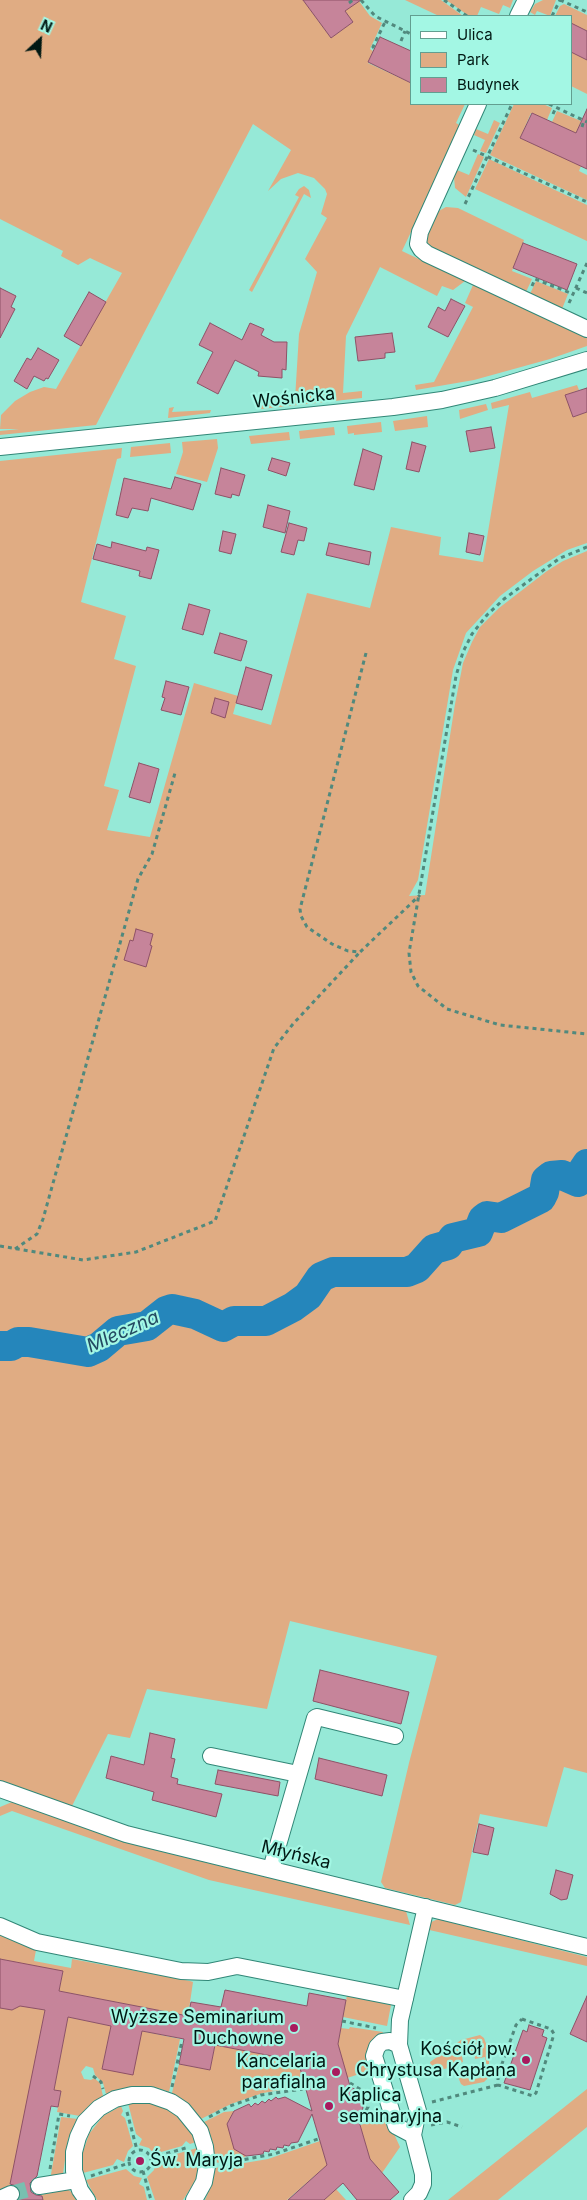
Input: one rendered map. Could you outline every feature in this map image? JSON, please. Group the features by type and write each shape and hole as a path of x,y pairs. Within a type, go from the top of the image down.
{"street":[{"path":"518,15 526,0"},
{"path":"478,105 420,232 418,244 427,254 587,329"},
{"name":"Wośnicka","path":"0,447 394,407 442,400 496,388 587,360"},
{"path":"271,1869 312,1724 317,1716 395,1736"},
{"path":"211,1756 298,1774"},
{"name":"Młyńska","path":"0,1789 126,1834 587,1947"},
{"path":"412,2200 419,2193 423,2174 413,2134 418,2111 399,2039 405,1999 426,1907"},
{"path":"0,1926 37,1942 181,1971 208,1972 236,1966 405,1999"},
{"path":"399,2039 382,2042 377,2047 374,2056 396,2126 413,2134"},
{"path":"86,2200 76,2180 74,2152 85,2122 99,2108 115,2099 132,2095 150,2095 171,2102 183,2110 193,2121 204,2143 207,2166 204,2182 194,2200"},
{"path":"39,2186 76,2180"}],"path":[{"path":"349,3 353,0"},
{"path":"361,0 375,16 410,34"},
{"path":"444,0 466,15"},
{"path":"552,15 560,0 587,12"},
{"path":"374,48 385,22"},
{"path":"401,40 405,31"},
{"path":"465,204 512,105"},
{"path":"551,105 586,121 582,127"},
{"path":"553,114 556,107"},
{"path":"468,148 587,202"},
{"path":"563,318 587,263"},
{"path":"525,300 535,279 573,294"},
{"path":"576,288 587,293"},
{"path":"587,546 560,558 504,599 487,615 472,634 463,652 456,676 409,953 410,972 418,986 447,1009 500,1025 587,1034"},
{"path":"360,952 348,951 332,944 307,927 301,916 300,909 366,653"},
{"path":"15,1249 36,1234 43,1219 138,879 152,854 176,772"},
{"path":"0,1246 83,1260 136,1252 215,1221 274,1048 293,1024 360,952 420,894"},
{"path":"416,2106 498,2085 533,2096 536,2093 554,2037 553,2031 522,2019 518,2022 498,2075 498,2085"},
{"path":"342,2021 399,2039"},
{"path":"171,2093 182,2041"},
{"path":"93,2076 101,2082 105,2095"},
{"path":"350,2083 363,2091 366,2099 368,2107 361,2119"},
{"path":"203,2120 230,2106 261,2095 303,2089"},
{"path":"122,2097 137,2150"},
{"path":"430,2125 447,2122 462,2127"},
{"path":"216,2165 274,2154 318,2139"},
{"path":"151,2158 204,2143"},
{"path":"137,2150 144,2150 151,2158 150,2165 143,2171 135,2170 130,2163 131,2155 137,2150"},
{"path":"76,2180 130,2163"},
{"path":"143,2171 151,2200"}],"green space":[{"path":"0,0 303,0 331,38 353,22 345,11 359,1 370,16 382,23 370,49 373,51 368,63 410,83 410,105 465,105 456,123 461,126 402,251 465,281 453,290 442,286 437,296 380,267 346,336 343,393 362,391 362,398 261,409 261,401 266,401 267,403 295,399 299,334 317,272 305,259 327,218 321,214 327,194 325,189 314,178 298,173 281,179 268,191 291,150 253,124 96,425 0,435 0,431 19,429 0,429 1,415 15,401 30,392 44,387 56,389 122,273 90,258 78,265 61,256 63,251 0,219"},
{"path":"405,0 441,0 462,15 437,15"},
{"path":"446,0 513,0 510,8 503,5 499,14 481,7 477,15 468,15"},
{"path":"543,0 556,0 550,15 537,11 535,15 530,12 535,4"},
{"path":"564,4 587,15 587,31 574,25 572,30 572,15 556,15 560,6"},
{"path":"572,52 587,60 587,94 572,86"},
{"path":"514,105 545,105 552,108 547,120 531,113 520,138 581,166 579,171 587,175 587,200 490,155"},
{"path":"557,111 581,121 576,133 552,122"},
{"path":"494,120 500,123 486,153 480,151 485,140 474,135 476,129 488,134"},
{"path":"478,154 484,157 466,197 455,188 454,177 457,170 469,175"},
{"path":"489,159 587,205 587,241 475,189"},
{"path":"304,186 309,190 311,198 304,194 252,292 249,290 299,197 295,195"},
{"path":"446,207 458,208 524,240 512,271 532,279 526,292 430,246 427,242 427,234 437,212"},
{"path":"536,281 568,294 562,309 530,294"},
{"path":"473,285 587,337 587,346 550,359 474,380 416,390 415,385 434,382 473,307 465,303"},
{"path":"577,385 579,390 566,395 573,417 587,412 587,543 567,550 533,571 500,596 466,633 453,670 418,880 409,896 425,895 455,704 463,663 472,642 480,627 499,608 547,571 563,561 587,551 587,1773 564,1767 547,1827 480,1814 461,1902 455,1905 385,1888 381,1882 437,1656 290,1621 267,1709 147,1689 130,1738 108,1734 72,1806 0,1781 0,461 122,448 121,458 117,459 81,602 126,616 114,659 136,666 104,786 119,790 107,830 150,837 194,683 238,696 233,714 271,725 307,593 370,608 391,527 441,537 439,555 483,562 509,405 492,409 491,403 530,392 532,398"},
{"path":"486,404 488,410 460,419 459,410"},
{"path":"174,407 172,412 211,410 210,413 168,418 169,408"},
{"path":"427,416 428,427 395,431 393,421"},
{"path":"381,422 382,432 348,434 347,426"},
{"path":"334,427 335,435 300,439 299,431"},
{"path":"289,432 290,440 251,444 249,436"},
{"path":"217,439 218,448 207,482 176,474 183,452 182,442"},
{"path":"170,443 171,453 130,457 131,447"},
{"path":"12,1802 119,1840 406,1911 410,1925 209,1880 12,1811 0,1816 0,1807"},
{"path":"438,1919 587,1957 587,1966 425,1929 429,1923"},
{"path":"0,1935 36,1950 34,1961 71,1968 72,1959 193,1982 188,2016 59,1991 63,1972 0,1959"},
{"path":"347,1995 391,2005 387,2026 343,2017"},
{"path":"19,2005 45,2010 14,2173 9,2188 0,2195 0,2008 12,2010"},
{"path":"68,2017 111,2026 102,2069 142,2031 180,2039 169,2092 158,2088 136,2086 106,2094 103,2083 95,2075 93,2068 86,2066 81,2072 84,2079 91,2080 94,2078 100,2083 103,2096 91,2104 80,2116 57,2112 61,2092 54,2090"},
{"path":"350,2027 383,2032 369,2071 347,2078 338,2044 341,2028 349,2029"},
{"path":"480,2035 484,2038 489,2052 489,2077 484,2082 464,2086 458,2077 468,2075 469,2080 480,2078 478,2069 487,2067 485,2057 475,2059 474,2053 462,2056 463,2062 456,2064 456,2066 432,2072 430,2062 461,2040"},
{"path":"215,2045 298,2061 305,2086 263,2093 231,2104 201,2119 188,2104 172,2093 179,2064 210,2070"},
{"path":"587,2089 587,2127 498,2200 448,2200"},
{"path":"146,2102 170,2110 179,2117 190,2130 196,2142 190,2144 186,2141 182,2146 154,2154 149,2148 139,2145 142,2139 136,2134 128,2103"},
{"path":"121,2106 123,2111 121,2115 125,2118 133,2146 128,2151 124,2162 117,2159 113,2165 83,2173 83,2152 89,2134 103,2116"},
{"path":"234,2111 227,2124 246,2156 242,2159 215,2163 213,2143 204,2122 224,2112"},
{"path":"61,2117 78,2119 68,2139 63,2174 50,2180"},
{"path":"382,2119 390,2125 400,2147 382,2173 370,2159 360,2125"},
{"path":"320,2141 327,2165 287,2200 205,2200 212,2183 215,2168 268,2159"},
{"path":"197,2148 199,2164 196,2180 183,2200 155,2200 147,2177 154,2170 156,2160 163,2162 166,2157"},
{"path":"126,2169 134,2176 142,2178 139,2184 144,2187 147,2200 97,2200 86,2180"},
{"path":"67,2189 73,2193 76,2200 43,2200 41,2195"},
{"path":"336,2189 346,2200 324,2200"}],"building":[{"path":"303,0 361,0 345,11 353,22 331,38"},
{"path":"572,24 587,31 587,60 572,52"},
{"path":"380,37 410,51 410,83 368,62"},
{"path":"587,109 587,169 520,138 532,113 576,133"},
{"path":"523,243 577,264 567,290 513,268"},
{"path":"0,288 16,296 11,307 15,309 0,338"},
{"path":"89,292 106,302 81,346 64,336"},
{"path":"451,299 465,306 448,337 428,327 438,307 445,311"},
{"path":"210,323 242,340 250,323 264,329 261,335 274,342 287,342 286,370 282,369 282,378 258,376 259,372 235,360 218,394 197,383 213,352 199,345"},
{"path":"392,333 395,352 385,353 385,358 358,361 355,337"},
{"path":"38,348 59,360 48,379 46,378 44,381 34,376 27,389 14,381 27,358 31,360"},
{"path":"587,388 587,412 573,417 565,395"},
{"path":"491,427 495,448 470,452 466,431"},
{"path":"412,442 426,446 419,472 406,469"},
{"path":"363,449 382,456 374,490 354,485"},
{"path":"272,458 290,463 286,476 268,470"},
{"path":"221,468 245,475 239,496 232,494 231,498 215,494"},
{"path":"175,477 201,484 193,510 151,498 148,511 132,508 128,518 116,515 124,478 171,489"},
{"path":"268,505 290,511 285,533 263,527"},
{"path":"289,523 307,528 304,541 298,540 294,555 281,552"},
{"path":"223,531 236,534 231,554 219,551"},
{"path":"469,533 484,536 480,555 466,552"},
{"path":"112,542 146,551 147,547 159,550 151,579 139,576 140,571 93,559 97,544 111,548"},
{"path":"329,543 371,552 369,565 326,555"},
{"path":"189,604 210,610 203,635 182,629"},
{"path":"220,633 247,641 241,661 214,653"},
{"path":"246,667 272,675 262,710 236,703"},
{"path":"166,681 189,687 181,715 161,710 165,698 162,697"},
{"path":"215,698 229,702 225,718 211,713"},
{"path":"139,763 159,769 150,803 129,797"},
{"path":"136,929 153,934 150,945 152,946 146,967 124,960 130,940 133,941"},
{"path":"320,1670 409,1692 401,1724 313,1701"},
{"path":"150,1733 175,1739 171,1758 175,1759 171,1777 178,1779 177,1784 222,1794 216,1817 152,1800 154,1792 106,1778 111,1756 144,1765"},
{"path":"319,1758 387,1775 382,1796 315,1779"},
{"path":"218,1770 280,1782 278,1796 215,1784"},
{"path":"479,1824 494,1828 488,1855 473,1852"},
{"path":"556,1870 573,1875 567,1899 561,1900 550,1894"},
{"path":"0,1959 63,1971 59,1991 188,2016 191,2002 221,2007 225,1990 307,2006 309,1993 346,2000 338,2044 350,2086 360,2093 363,2108 358,2118 370,2159 399,2192 390,2200 357,2200 343,2183 324,2200 288,2200 327,2165 312,2114 298,2142 291,2143 289,2146 284,2145 283,2148 277,2147 276,2150 270,2149 269,2152 264,2151 263,2154 246,2156 234,2149 227,2124 234,2111 249,2104 251,2107 255,2103 258,2105 262,2101 265,2103 269,2099 271,2101 276,2097 278,2099 285,2097 312,2111 298,2061 215,2045 210,2070 179,2064 184,2039 142,2031 133,2075 102,2069 111,2026 68,2017 54,2090 61,2091 58,2107 51,2106 37,2176 30,2183 31,2192 42,2196 43,2200 19,2200 20,2189 10,2184 45,2010 20,2006 12,2010 0,2008"},
{"path":"587,1996 587,2042 570,2034"},
{"name":"Kościół pw. Chrystusa Kapłana","path":"529,2025 544,2030 542,2036 547,2038 530,2090 504,2083 523,2030 527,2032"}],"waterway":[{"name":"Mleczna","path":"0,1346 11,1346 18,1342 29,1342 88,1352 99,1347 118,1331 147,1326 166,1311 172,1309 195,1314 223,1327 234,1321 266,1321 293,1307 308,1296 321,1277 333,1272 407,1272 417,1268 434,1249 448,1245 453,1238 478,1232 483,1219 487,1216 501,1218 541,1198 546,1180 551,1176 562,1175 578,1182 583,1177 583,1170 587,1164"}],"tunnel":[{"path":"11,2194 39,2186"}],"place":[{"name":"Wyższe Seminarium Duchowne","path":"294,2028"},
{"name":"Kościół pw. Chrystusa Kapłana","path":"526,2060"},
{"name":"Kancelaria parafialna","path":"336,2072"},
{"name":"Kaplica seminaryjna","path":"329,2106"},
{"name":"Św. Maryja","path":"140,2161"}]}
